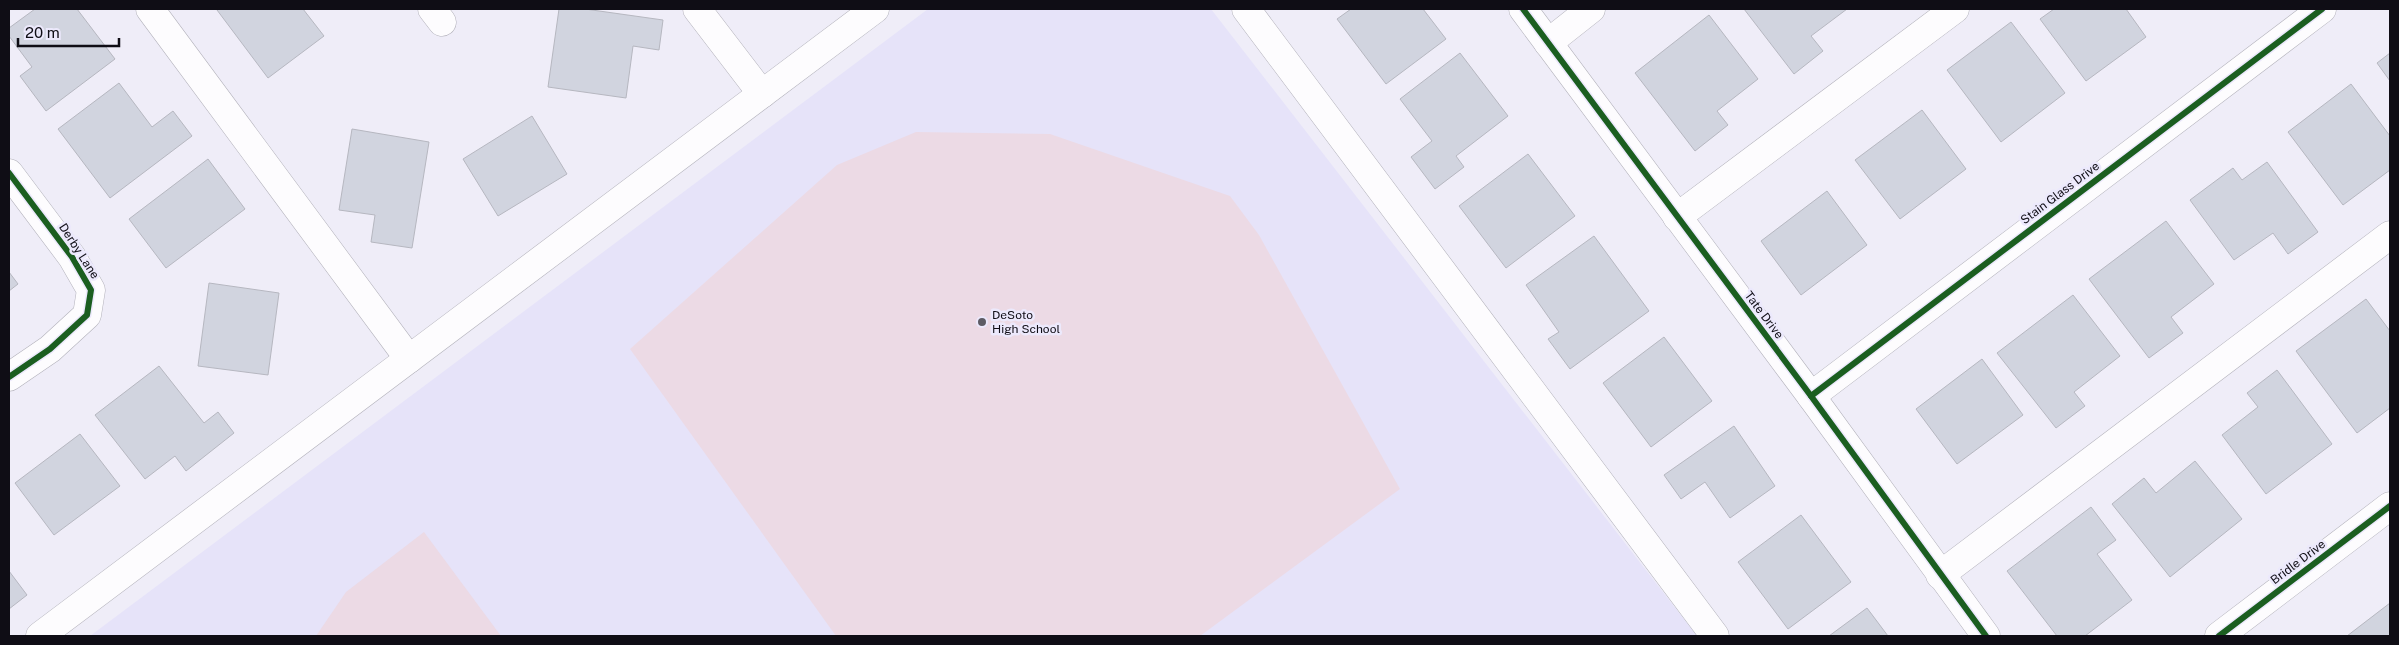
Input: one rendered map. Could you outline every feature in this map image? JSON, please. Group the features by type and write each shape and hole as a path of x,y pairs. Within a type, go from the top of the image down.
{"street":[{"path":"150,9 409,359"},
{"path":"697,9 762,94"},
{"path":"40,636 875,9"},
{"path":"1246,9 1715,636"},
{"name":"Tate Drive","path":"1523,9 1811,396 1986,636"},
{"path":"1548,43 1591,9"},
{"path":"1677,218 1955,9"},
{"name":"Stain Glass Drive","path":"1811,396 2322,9"},
{"name":"Derby Lane","path":"9,173 72,257 91,290 87,315 50,349 9,377"},
{"path":"1940,575 2390,235"},
{"name":"Bridle Drive","path":"2220,636 2390,506"}],"shaded area":[{"name":"DeSoto High School","path":"928,9 1211,9 1697,636 90,636"},
{"path":"916,132 1050,134 1230,196 1259,235 1400,489 1200,636 836,636 630,349 837,165"},
{"path":"424,532 501,636 316,636 346,592"}],"building":[{"path":"35,9 77,9 115,59 46,111 20,76 32,67 9,36 9,28"},
{"path":"303,9 324,36 268,78 217,10"},
{"path":"559,9 585,9 663,20 659,50 633,46 626,98 548,87"},
{"path":"1351,9 1423,9 1446,39 1386,84 1337,19"},
{"path":"1744,9 1847,9 1811,36 1823,51 1794,74"},
{"path":"2054,9 2126,9 2146,37 2086,81 2040,19"},
{"path":"1709,15 1758,79 1717,111 1728,125 1695,151 1635,73"},
{"path":"2011,22 2065,93 2001,142 1947,70"},
{"path":"1460,53 1508,116 1456,156 1464,167 1435,189 1411,157 1432,141 1400,99"},
{"path":"2390,53 2390,81 2377,63"},
{"path":"119,83 152,127 173,111 192,136 110,198 58,129"},
{"path":"2351,84 2390,136 2390,170 2343,205 2288,132"},
{"path":"1922,110 1966,169 1900,219 1855,160"},
{"path":"532,116 567,174 498,216 463,159"},
{"path":"352,129 429,142 412,248 371,242 375,215 339,210"},
{"path":"1528,154 1575,216 1506,268 1459,206"},
{"path":"208,159 245,209 166,268 129,219"},
{"path":"2267,162 2318,232 2288,254 2273,233 2234,260 2190,200 2233,168 2242,180"},
{"path":"1827,191 1867,245 1801,295 1761,241"},
{"path":"2166,221 2214,284 2171,317 2183,333 2149,358 2089,279"},
{"path":"1594,236 1649,311 1570,369 1548,339 1559,332 1526,285"},
{"path":"9,272 18,284 9,291"},
{"path":"209,283 279,293 268,375 198,366"},
{"path":"2073,295 2120,356 2074,392 2085,406 2056,428 1997,353"},
{"path":"2366,299 2390,331 2390,408 2357,433 2296,351"},
{"path":"1664,337 1712,401 1651,447 1603,383"},
{"path":"1982,359 2023,415 1957,464 1916,409"},
{"path":"159,366 204,423 218,412 234,433 186,471 175,456 145,479 95,415"},
{"path":"2277,370 2332,444 2266,494 2222,435 2258,407 2247,393"},
{"path":"1734,426 1775,486 1730,518 1705,482 1681,499 1664,475"},
{"path":"80,434 120,486 54,535 15,483"},
{"path":"2195,461 2242,519 2170,577 2112,504 2144,478 2156,493"},
{"path":"2091,507 2116,540 2097,554 2132,600 2085,636 2057,636 2007,571"},
{"path":"1801,515 1851,582 1788,629 1738,562"},
{"path":"9,571 27,595 9,609"},
{"path":"2390,603 2390,636 2347,636"},
{"path":"1867,608 1888,636 1829,636"}],"cycle path":[{"path":"1523,9 1811,396 1986,636"},
{"path":"1811,396 2322,9"},
{"path":"9,173 72,257 91,290 87,315 50,349 9,377"},
{"path":"2219,636 2390,506"}],"place":[{"name":"DeSoto High School","path":"982,322"}]}
